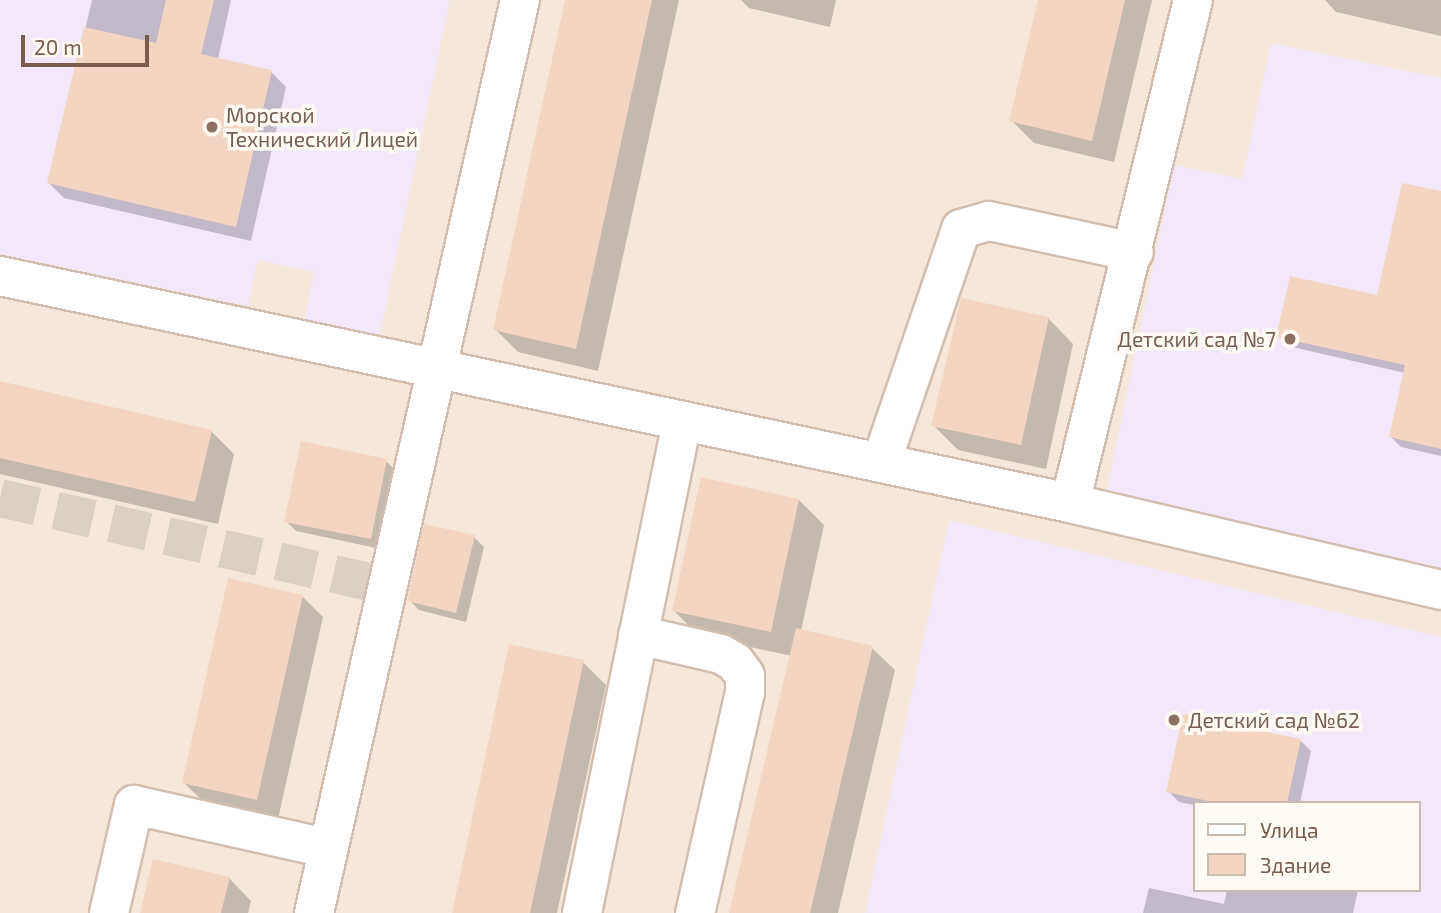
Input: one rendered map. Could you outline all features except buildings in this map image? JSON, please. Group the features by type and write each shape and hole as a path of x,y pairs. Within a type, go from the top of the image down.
{"lane":[{"path":"314,913 520,0"},
{"path":"1070,503 1134,252 1193,0"},
{"path":"881,463 961,229 989,221 1134,252"},
{"path":"0,276 436,371 1070,503 1441,590"},
{"path":"582,913 682,422"},
{"path":"638,635 721,654 735,662 745,676 745,692 695,913"},
{"path":"109,913 134,804 327,848"}],"shaded area":[{"path":"0,0 1441,0 1441,913 0,913"},
{"name":"Морской Технический Лицей","path":"0,0 450,0 379,338 304,322 314,272 258,260 248,306 0,254"},
{"name":"Детский сад №7","path":"1271,43 1441,78 1441,569 1105,499 1174,165 1242,179"},
{"name":"Детский сад №62","path":"949,520 1441,637 1441,913 865,913"}],"tunnel":[{"path":"0,498 387,586"}],"place":[{"name":"Морской Технический Лицей","path":"212,127"},
{"name":"Детский сад №7","path":"1290,339"},
{"name":"Детский сад №62","path":"1174,720"}]}
